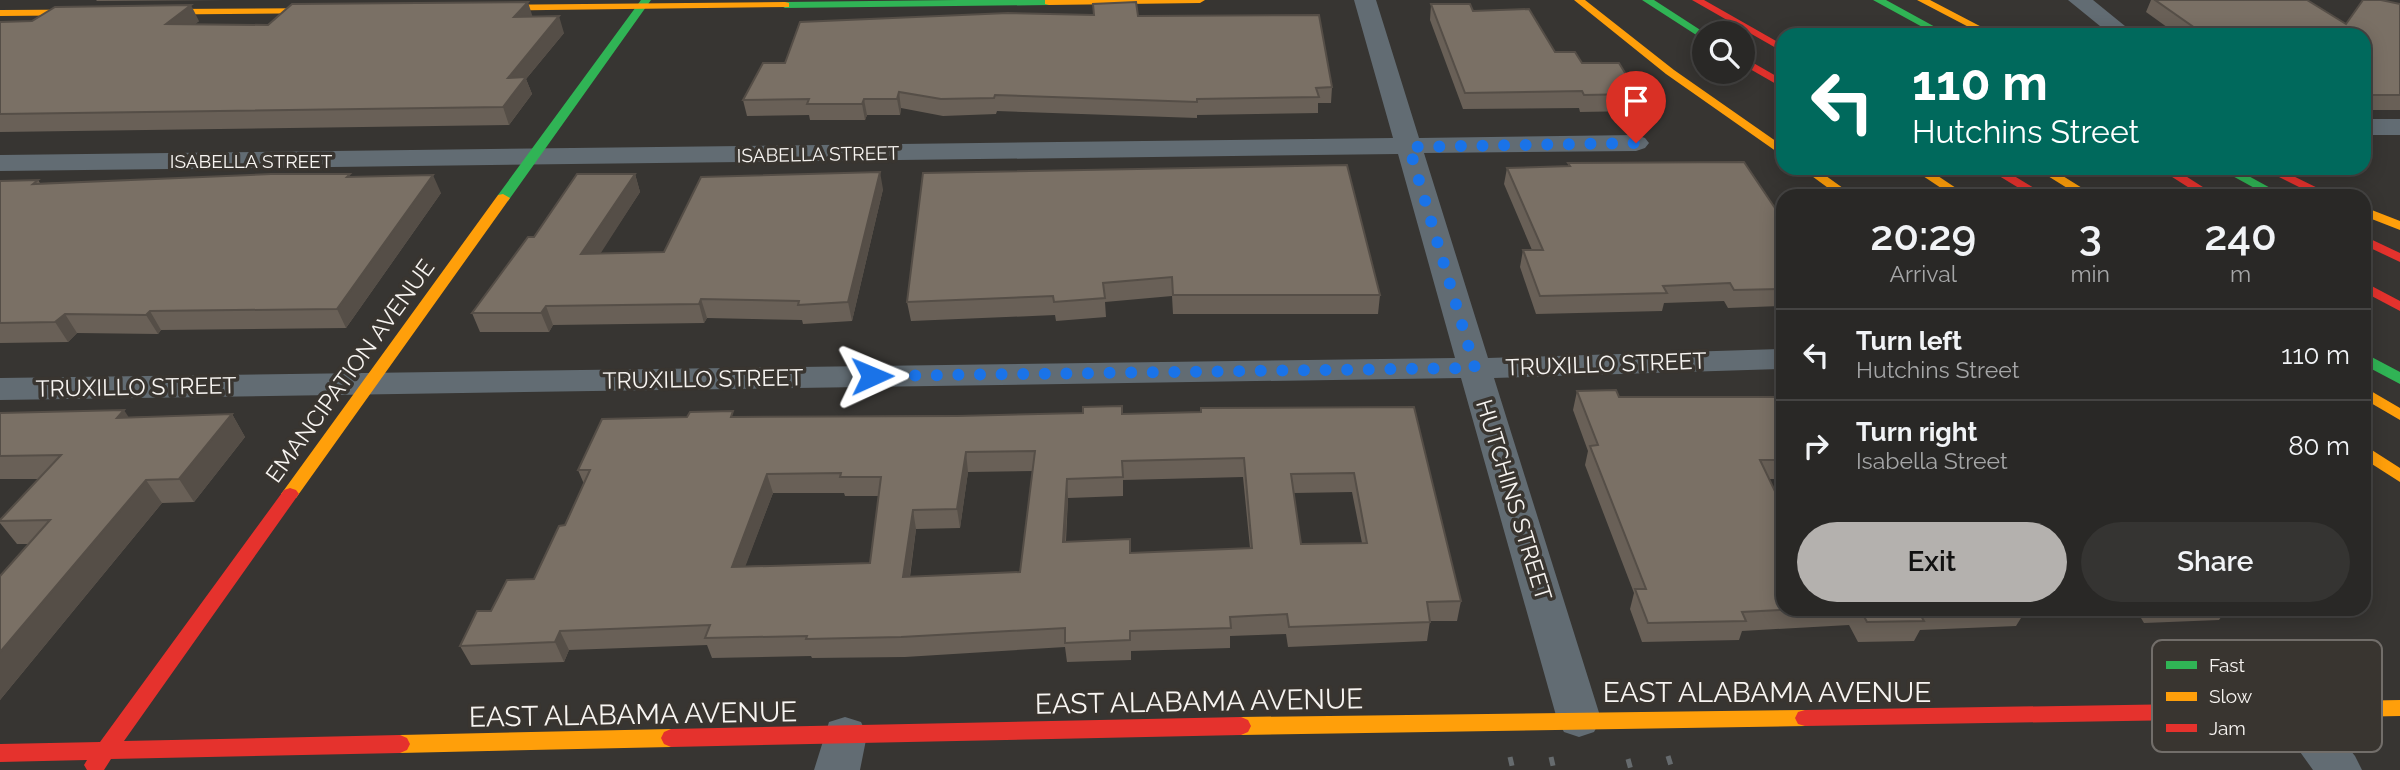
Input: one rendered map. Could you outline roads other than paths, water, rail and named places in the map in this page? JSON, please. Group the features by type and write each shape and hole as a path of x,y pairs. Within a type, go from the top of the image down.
{"main road":[{"path":"456,9 643,4 1200,0"},
{"path":"1579,0 1670,72 1776,147"},
{"path":"1647,0 1692,29"},
{"path":"1697,0 1776,45"},
{"path":"1878,0 1931,28"},
{"path":"1922,0 1978,28"},
{"name":"EMANCIPATION AVENUE","path":"92,770 643,4"},
{"path":"0,13 359,10"},
{"path":"1755,68 1776,81"},
{"path":"1817,175 1838,189"},
{"path":"1928,175 1951,189"},
{"path":"2004,175 2029,189"},
{"path":"2053,175 2077,189"},
{"path":"2176,175 2199,189"},
{"path":"2238,175 2264,189"},
{"path":"2282,175 2313,189"},
{"path":"2371,214 2400,226"},
{"path":"2371,244 2400,258"},
{"path":"2371,290 2400,307"},
{"path":"2371,362 2400,379"},
{"path":"2371,389 2400,406"},
{"path":"2371,396 2400,415"},
{"path":"2371,456 2400,476"},
{"path":"2371,474 2400,484"},
{"name":"EAST ALABAMA AVENUE","path":"2382,708 2400,708"},
{"name":"EAST ALABAMA AVENUE","path":"0,753 841,753 1579,719 2152,713"}],"street":[{"name":"HUTCHINS STREET","path":"1365,0 1579,719"},
{"path":"2079,0 2116,28"},
{"path":"2371,127 2400,127"},
{"name":"ISABELLA STREET","path":"0,163 532,159 1636,143"},
{"name":"TRUXILLO STREET","path":"0,389 1475,368 1776,359"},
{"path":"2325,752 2339,770"}]}
